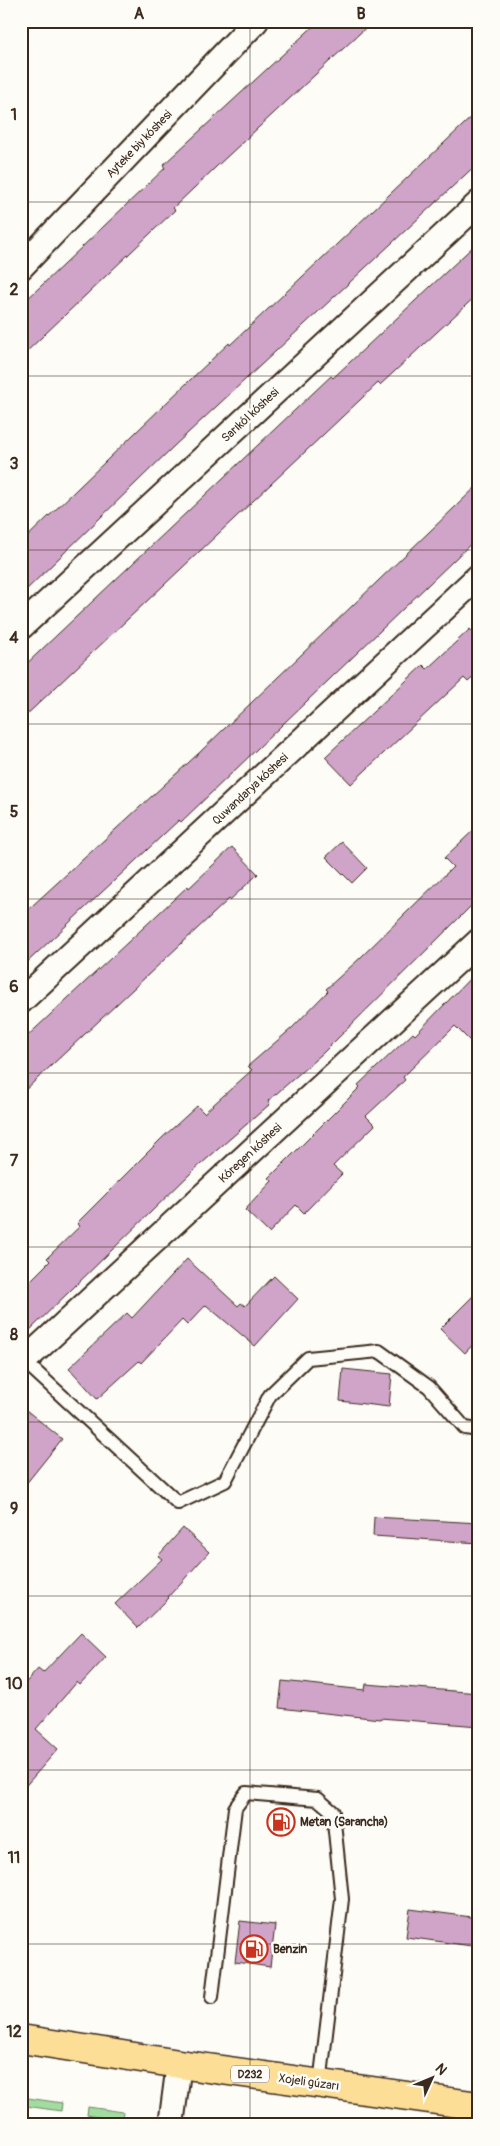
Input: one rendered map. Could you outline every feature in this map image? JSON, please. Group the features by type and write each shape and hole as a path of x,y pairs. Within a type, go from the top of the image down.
{"main road":[{"name":"Xojeli gúzarı","path":"21,2039 178,2064 479,2106"}],"street":[{"name":"Ayteke biy kóshesi","path":"21,266 256,21"},
{"name":"Sarıkól kóshesi","path":"21,627 479,202"},
{"name":"Quwandarya kóshesi","path":"21,1001 479,576"},
{"name":"Kóregen kóshesi","path":"22,1362 479,941"},
{"path":"171,2125 178,2064"}],"lane":[{"path":"22,1362 178,1503 225,1481 270,1395 308,1358 379,1351 429,1387 466,1428 479,1430"},
{"path":"212,1997 234,1808 246,1793 318,1799 333,1812 342,1899 320,2084"}],"green space":[{"path":"28,2098 62,2103 61,2111 26,2106"},
{"path":"88,2107 123,2112 122,2121 87,2115"}],"building":[{"path":"319,21 373,21 173,208 175,210 21,357 21,305 165,168 163,165"},
{"path":"479,110 479,162 174,446 21,595 21,543 229,343 230,345"},
{"path":"479,241 479,293 380,385 378,383 21,720 21,669 331,376 333,378"},
{"path":"479,484 479,536 181,822 179,820 21,968 21,916 199,753"},
{"path":"470,629 479,638 479,672 468,682 464,678 351,784 325,757 423,665 427,669"},
{"path":"479,825 479,892 471,900 474,903 323,1053 268,1101 270,1104 193,1171 30,1330 21,1321 21,1290 50,1261 47,1258 80,1226 77,1223 162,1138 197,1106 204,1113 252,1070 248,1066 292,1028 328,991 326,989 453,867 444,858"},
{"path":"342,842 367,868 352,883 326,857"},
{"path":"232,847 258,874 21,1094 21,1042"},
{"path":"479,969 479,1050 455,1026 403,1077 405,1080 366,1116 375,1125 333,1166 342,1174 304,1213 296,1205 269,1233 245,1210 272,1181 269,1178 360,1087 358,1085 413,1033 415,1035"},
{"path":"187,1259 238,1306 241,1303 245,1306 274,1276 298,1299 255,1346 206,1305 187,1325 182,1320 141,1363 139,1361 97,1399 69,1368 127,1313 132,1318"},
{"path":"479,1290 479,1338 465,1353 440,1329"},
{"path":"343,1369 392,1374 389,1407 340,1401"},
{"path":"21,1406 62,1439 21,1490"},
{"path":"374,1517 479,1523 479,1543 373,1536"},
{"path":"183,1528 209,1552 169,1598 138,1628 115,1604 162,1559 158,1556"},
{"path":"81,1633 106,1657 80,1685 77,1682 36,1729 58,1749 21,1791 21,1688 38,1669 43,1673"},
{"path":"282,1681 365,1690 366,1684 479,1693 479,1726 380,1719 279,1708"},
{"path":"410,1909 479,1918 479,1947 406,1937"},
{"path":"240,1921 275,1925 270,1967 235,1962"}],"place":[{"name":"Metan (Sarancha)","path":"281,1822"},
{"name":"Benzin","path":"254,1949"}]}
